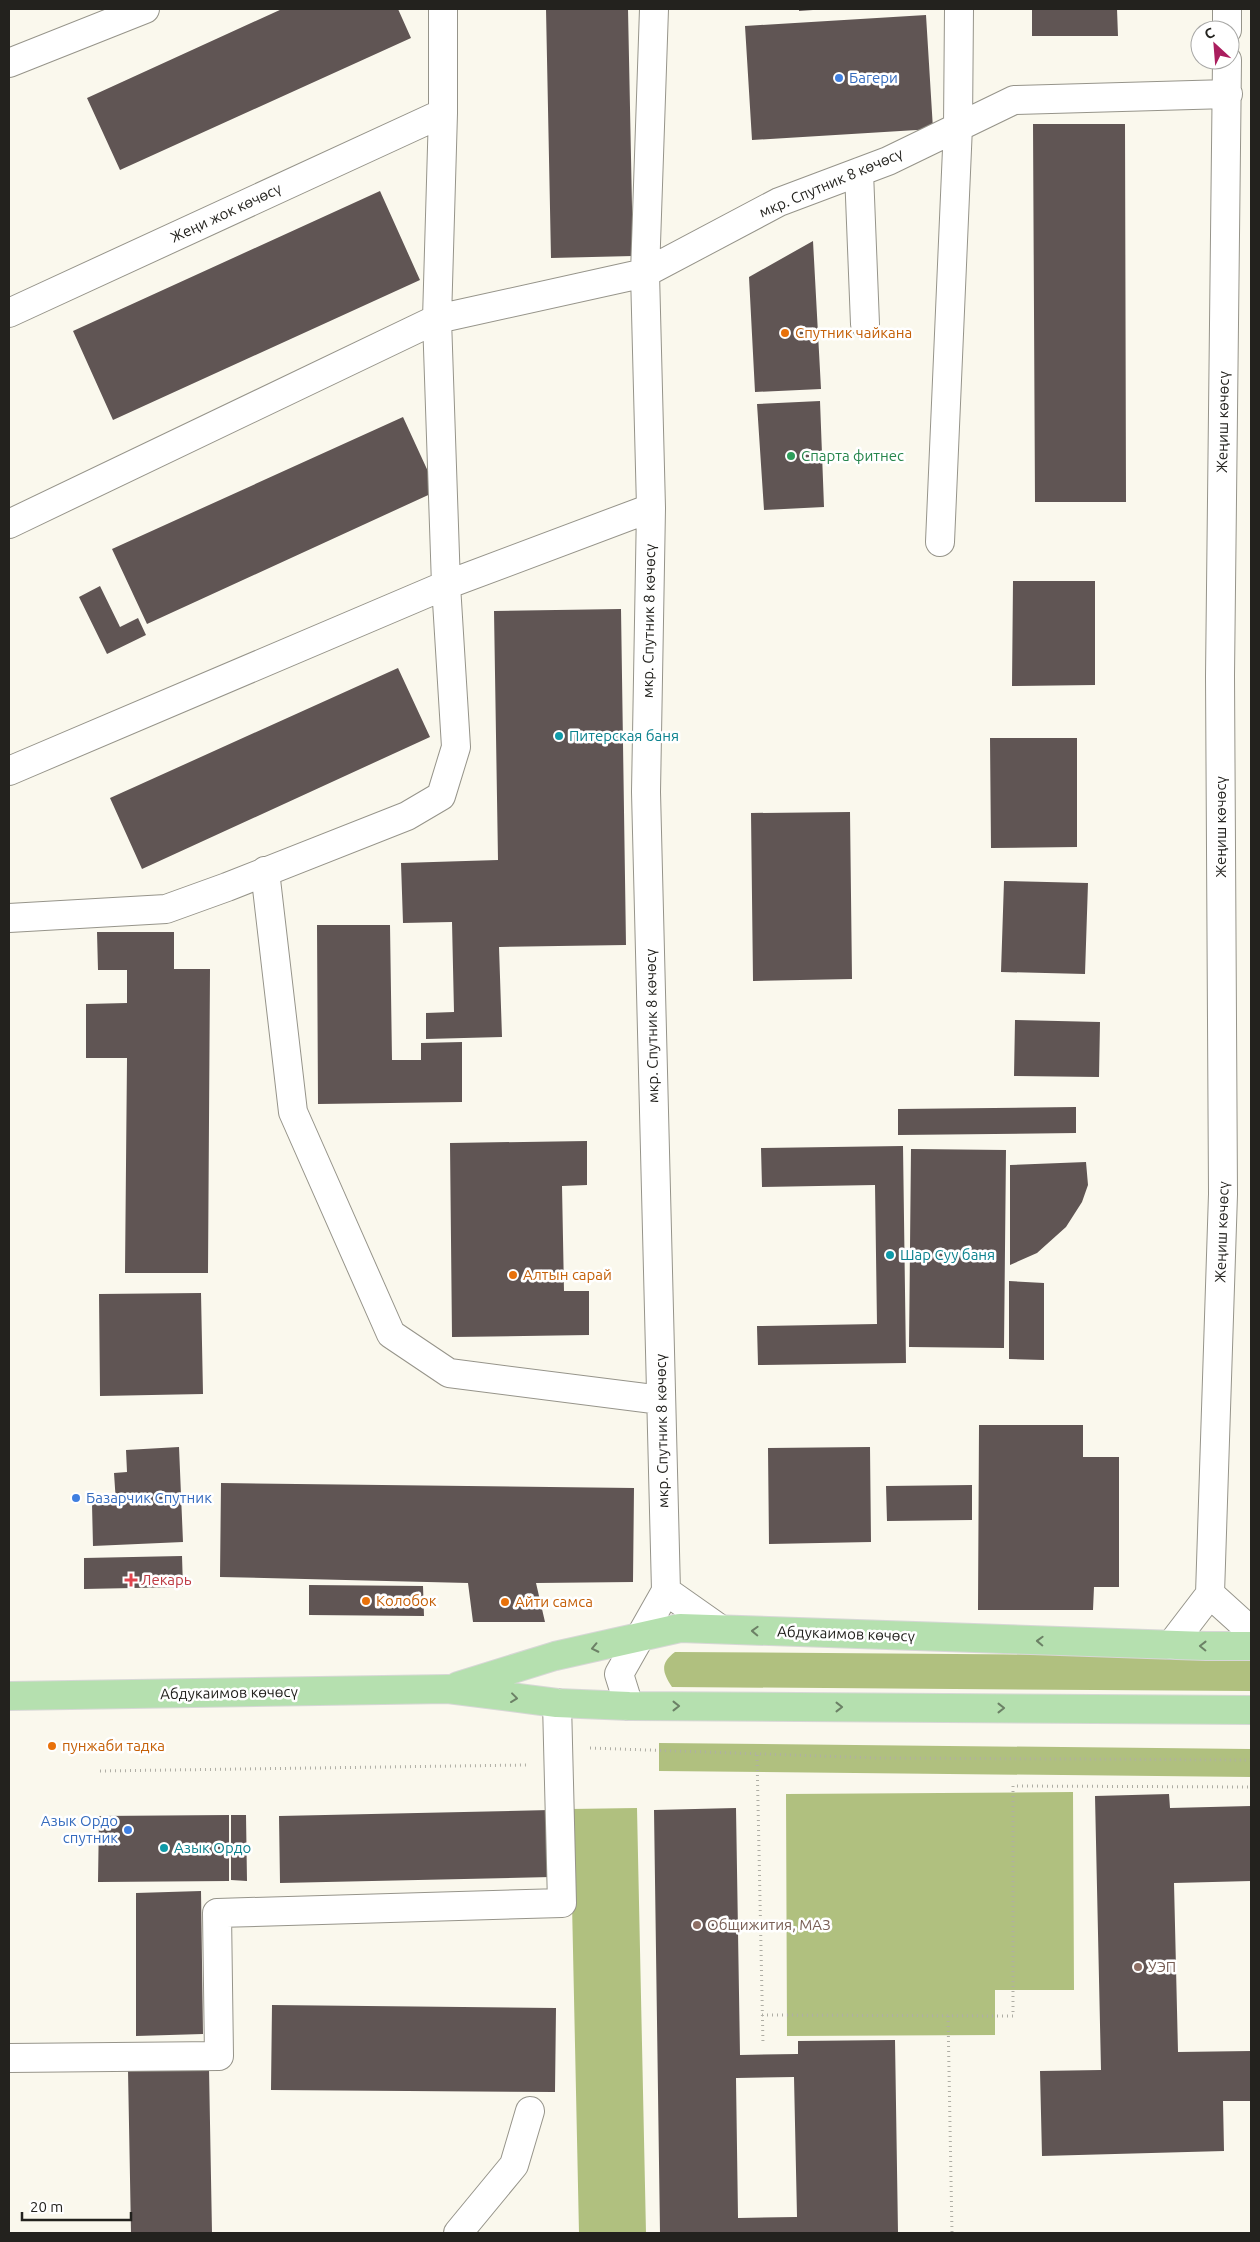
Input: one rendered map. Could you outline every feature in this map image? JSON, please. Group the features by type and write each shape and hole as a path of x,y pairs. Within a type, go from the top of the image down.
{"main road":[{"name":"Абдукаимов көчөсү","path":"448,1690 555,1656 680,1628 1171,1645 1251,1646"},
{"name":"Абдукаимов көчөсү","path":"9,1696 448,1690 557,1703 629,1706 1251,1710"}],"street":[{"path":"9,63 145,9"},
{"path":"9,918 166,909 407,816 441,796 456,746 446,585 437,319 443,113 443,9"},
{"path":"9,524 437,319 645,274 654,9"},
{"path":"940,542 958,126 959,9"},
{"name":"Жеңиш көчөсү","path":"1210,1594 1224,1194 1220,676 1227,70"},
{"name":"мкр. Спутник 8 көчөсү","path":"666,1591 646,792 651,508 645,274 779,202 888,161 1014,100 1228,94"},
{"name":"Жеңи жок көчөсү","path":"9,313 443,113"},
{"path":"858,172 865,324"},
{"path":"9,771 446,585 651,508"},
{"path":"265,871 293,1112 392,1334 449,1373 661,1400"},
{"path":"629,1706 619,1674 666,1591 720,1629"},
{"path":"1171,1645 1210,1594 1251,1632"},
{"path":"9,2058 219,2056 217,1913 562,1903 557,1703"},
{"path":"458,2233 514,2165 530,2111"}],"path":[{"path":"757,1755 763,2044"},
{"path":"100,1771 558,1756 757,1755 1251,1760"},
{"path":"762,2015 1013,2016 1013,1786 1251,1787"},
{"path":"948,2016 952,2233"}],"green space":[{"path":"675,1652 1251,1656 1251,1691 672,1687 666,1677 664,1668 667,1660"},
{"path":"659,1743 1251,1749 1251,1777 659,1771"},
{"path":"1073,1792 1074,1990 995,1990 995,2035 787,2036 786,1794"},
{"path":"637,1808 646,2233 579,2233 570,1809"}],"building":[{"path":"282,9 398,9 411,38 120,170 87,98"},
{"path":"546,9 628,9 633,256 551,258"},
{"path":"799,9 813,9 813,10 799,11"},
{"path":"1032,9 1117,9 1118,36 1032,36"},
{"name":"Багери","path":"926,15 933,129 752,140 745,26"},
{"path":"1033,124 1125,124 1126,502 1035,502"},
{"path":"380,191 420,280 113,420 73,331"},
{"name":"Спутник чайкана","path":"813,241 821,389 755,392 749,277"},
{"name":"Спарта фитнес","path":"820,401 824,507 764,510 757,404"},
{"path":"403,417 437,491 147,624 112,549"},
{"path":"1013,581 1095,581 1095,685 1012,686"},
{"path":"100,586 120,627 138,618 146,635 107,654 79,597"},
{"name":"Питерская баня","path":"621,609 626,945 499,947 502,1037 426,1039 426,1013 454,1012 452,922 403,923 401,863 498,860 494,611"},
{"path":"398,668 430,737 142,869 110,798"},
{"path":"990,738 1077,738 1077,847 991,848"},
{"path":"850,812 852,979 753,981 751,813"},
{"path":"1004,881 1088,883 1085,974 1001,972"},
{"path":"317,925 390,925 392,1060 421,1060 421,1043 462,1042 462,1102 318,1104"},
{"path":"97,932 174,932 174,969 210,969 208,1273 125,1273 127,1058 86,1058 86,1004 127,1003 127,970 98,970"},
{"path":"1015,1020 1100,1022 1099,1077 1014,1076"},
{"path":"1076,1107 1076,1133 898,1135 898,1109"},
{"path":"587,1141 587,1185 562,1186 564,1291 589,1291 589,1335 452,1337 450,1143"},
{"name":"Шар Суу баня","path":"903,1146 906,1363 758,1365 757,1326 877,1324 875,1185 762,1187 761,1148"},
{"path":"911,1149 1006,1150 1004,1348 909,1347"},
{"path":"1086,1162 1088,1185 1082,1202 1066,1227 1037,1253 1010,1265 1010,1165"},
{"path":"1009,1281 1044,1283 1044,1360 1009,1359"},
{"path":"201,1293 203,1394 100,1396 99,1294"},
{"path":"979,1425 1083,1425 1083,1457 1119,1457 1119,1587 1094,1587 1093,1610 978,1610"},
{"path":"179,1447 183,1542 93,1546 92,1504 116,1503 114,1473 127,1472 126,1450"},
{"path":"870,1447 871,1542 769,1544 768,1448"},
{"path":"221,1483 634,1488 633,1582 536,1583 545,1622 473,1622 468,1583 220,1577"},
{"path":"972,1485 972,1520 887,1521 886,1486"},
{"path":"182,1556 183,1587 84,1589 84,1558"},
{"name":"Колобок","path":"309,1585 423,1586 424,1616 309,1615"},
{"name":"УЭП","path":"1169,1794 1170,1808 1251,1806 1251,1881 1174,1883 1178,2052 1251,2051 1251,2101 1223,2101 1224,2151 1042,2156 1040,2071 1101,2070 1095,1796"},
{"name":"Общижития, МАЗ","path":"736,1808 740,2055 798,2054 798,2041 895,2040 898,2233 660,2233 654,1810","holes":["794,2077 797,2217 738,2218 736,2078"]},
{"path":"550,1810 551,1877 280,1883 279,1816"},
{"name":"Азык Ордо","path":"229,1815 229,1881 98,1882 99,1816"},
{"path":"231,1815 246,1815 247,1881 231,1880"},
{"path":"201,1891 203,2034 136,2036 136,1893"},
{"path":"272,2005 556,2008 555,2092 271,2090"},
{"path":"209,2068 212,2233 131,2233 128,2070"}],"place":[{"name":"Багери","path":"839,78"},
{"name":"Спутник чайкана","path":"785,333"},
{"name":"Спарта фитнес","path":"791,456"},
{"name":"Питерская баня","path":"559,736"},
{"name":"Шар Суу баня","path":"890,1255"},
{"name":"Алтын сарай","path":"513,1275"},
{"name":"Базарчик Спутник","path":"76,1498"},
{"name":"Лекарь","path":"131,1580"},
{"name":"Колобок","path":"366,1601"},
{"name":"Айти самса","path":"505,1602"},
{"name":"пунжаби тадка","path":"52,1746"},
{"name":"Азык Ордо спутник","path":"128,1830"},
{"name":"Азык Ордо","path":"164,1848"},
{"name":"Общижития, МАЗ","path":"697,1925"},
{"name":"УЭП","path":"1138,1967"}]}
